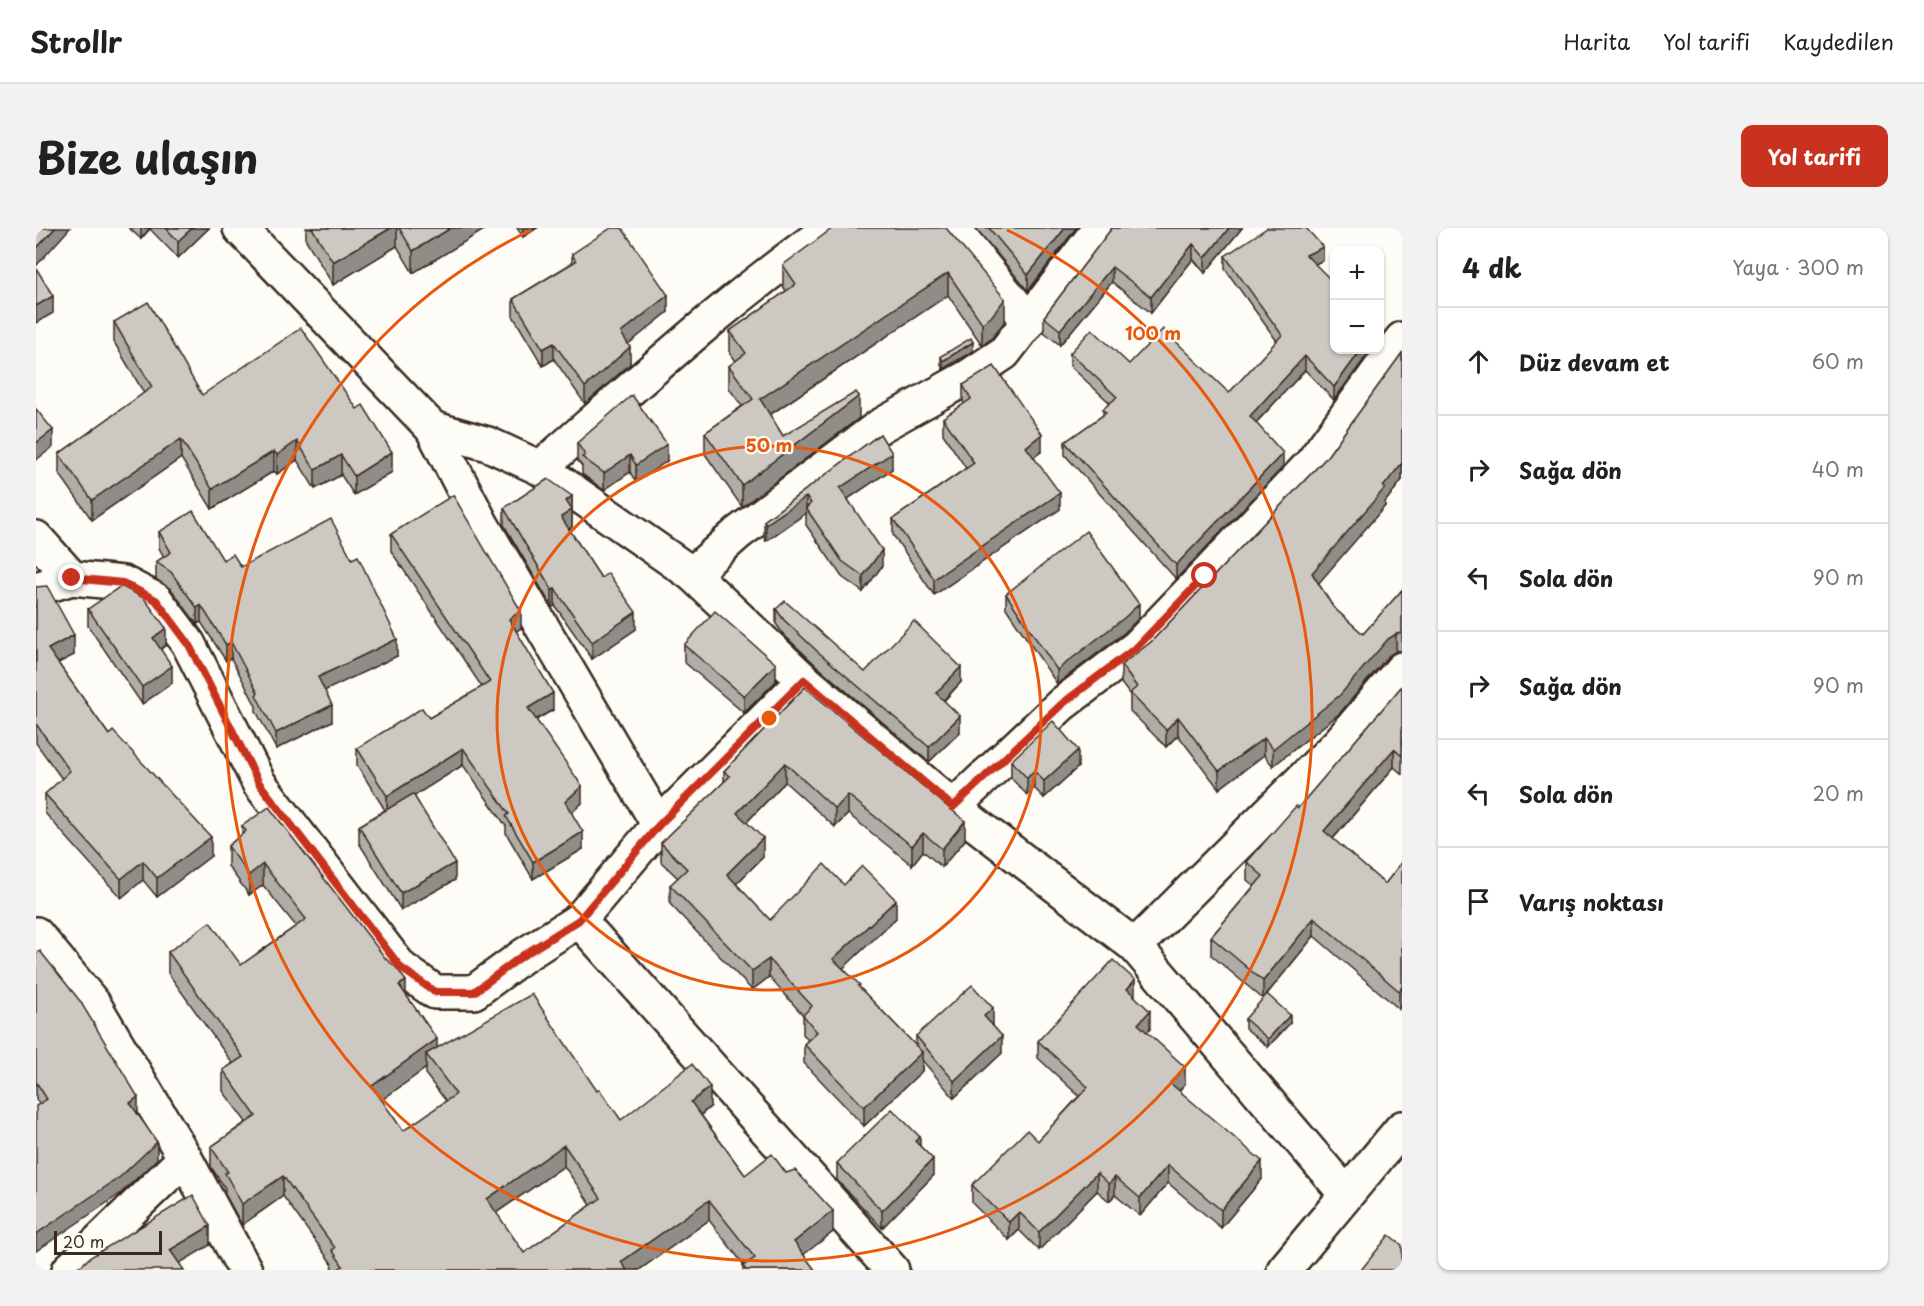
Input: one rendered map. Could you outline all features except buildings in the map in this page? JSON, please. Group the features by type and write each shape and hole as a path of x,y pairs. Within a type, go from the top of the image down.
{"street":[{"path":"240,228 432,428 482,525 659,825"},
{"path":"540,468 712,321 804,246 831,228"},
{"path":"952,228 1028,320"},
{"path":"692,574 738,533 880,426 968,377 1004,353 1100,228"},
{"path":"953,807 1062,704 1137,647 1175,608 1312,463 1402,339"},
{"path":"432,428 488,444 540,468 692,574 804,680 953,807 1135,946 1346,1194"},
{"path":"36,538 72,578"},
{"path":"36,589 72,578 123,583 156,600 188,643 259,783 401,968 435,992 474,992 522,956 579,920 659,825 804,680"},
{"path":"1135,946 1339,743 1402,669"},
{"path":"579,920 892,1270"},
{"path":"36,934 93,1003 185,1158 245,1270"},
{"path":"1284,1270 1402,1128"},
{"path":"69,1270 185,1158"}],"route":[{"path":"72,578 123,583 156,600 188,643 259,783 401,968 435,992 474,992 522,956 579,920 659,825 804,680 953,807 1062,704 1137,647 1205,576"}]}
